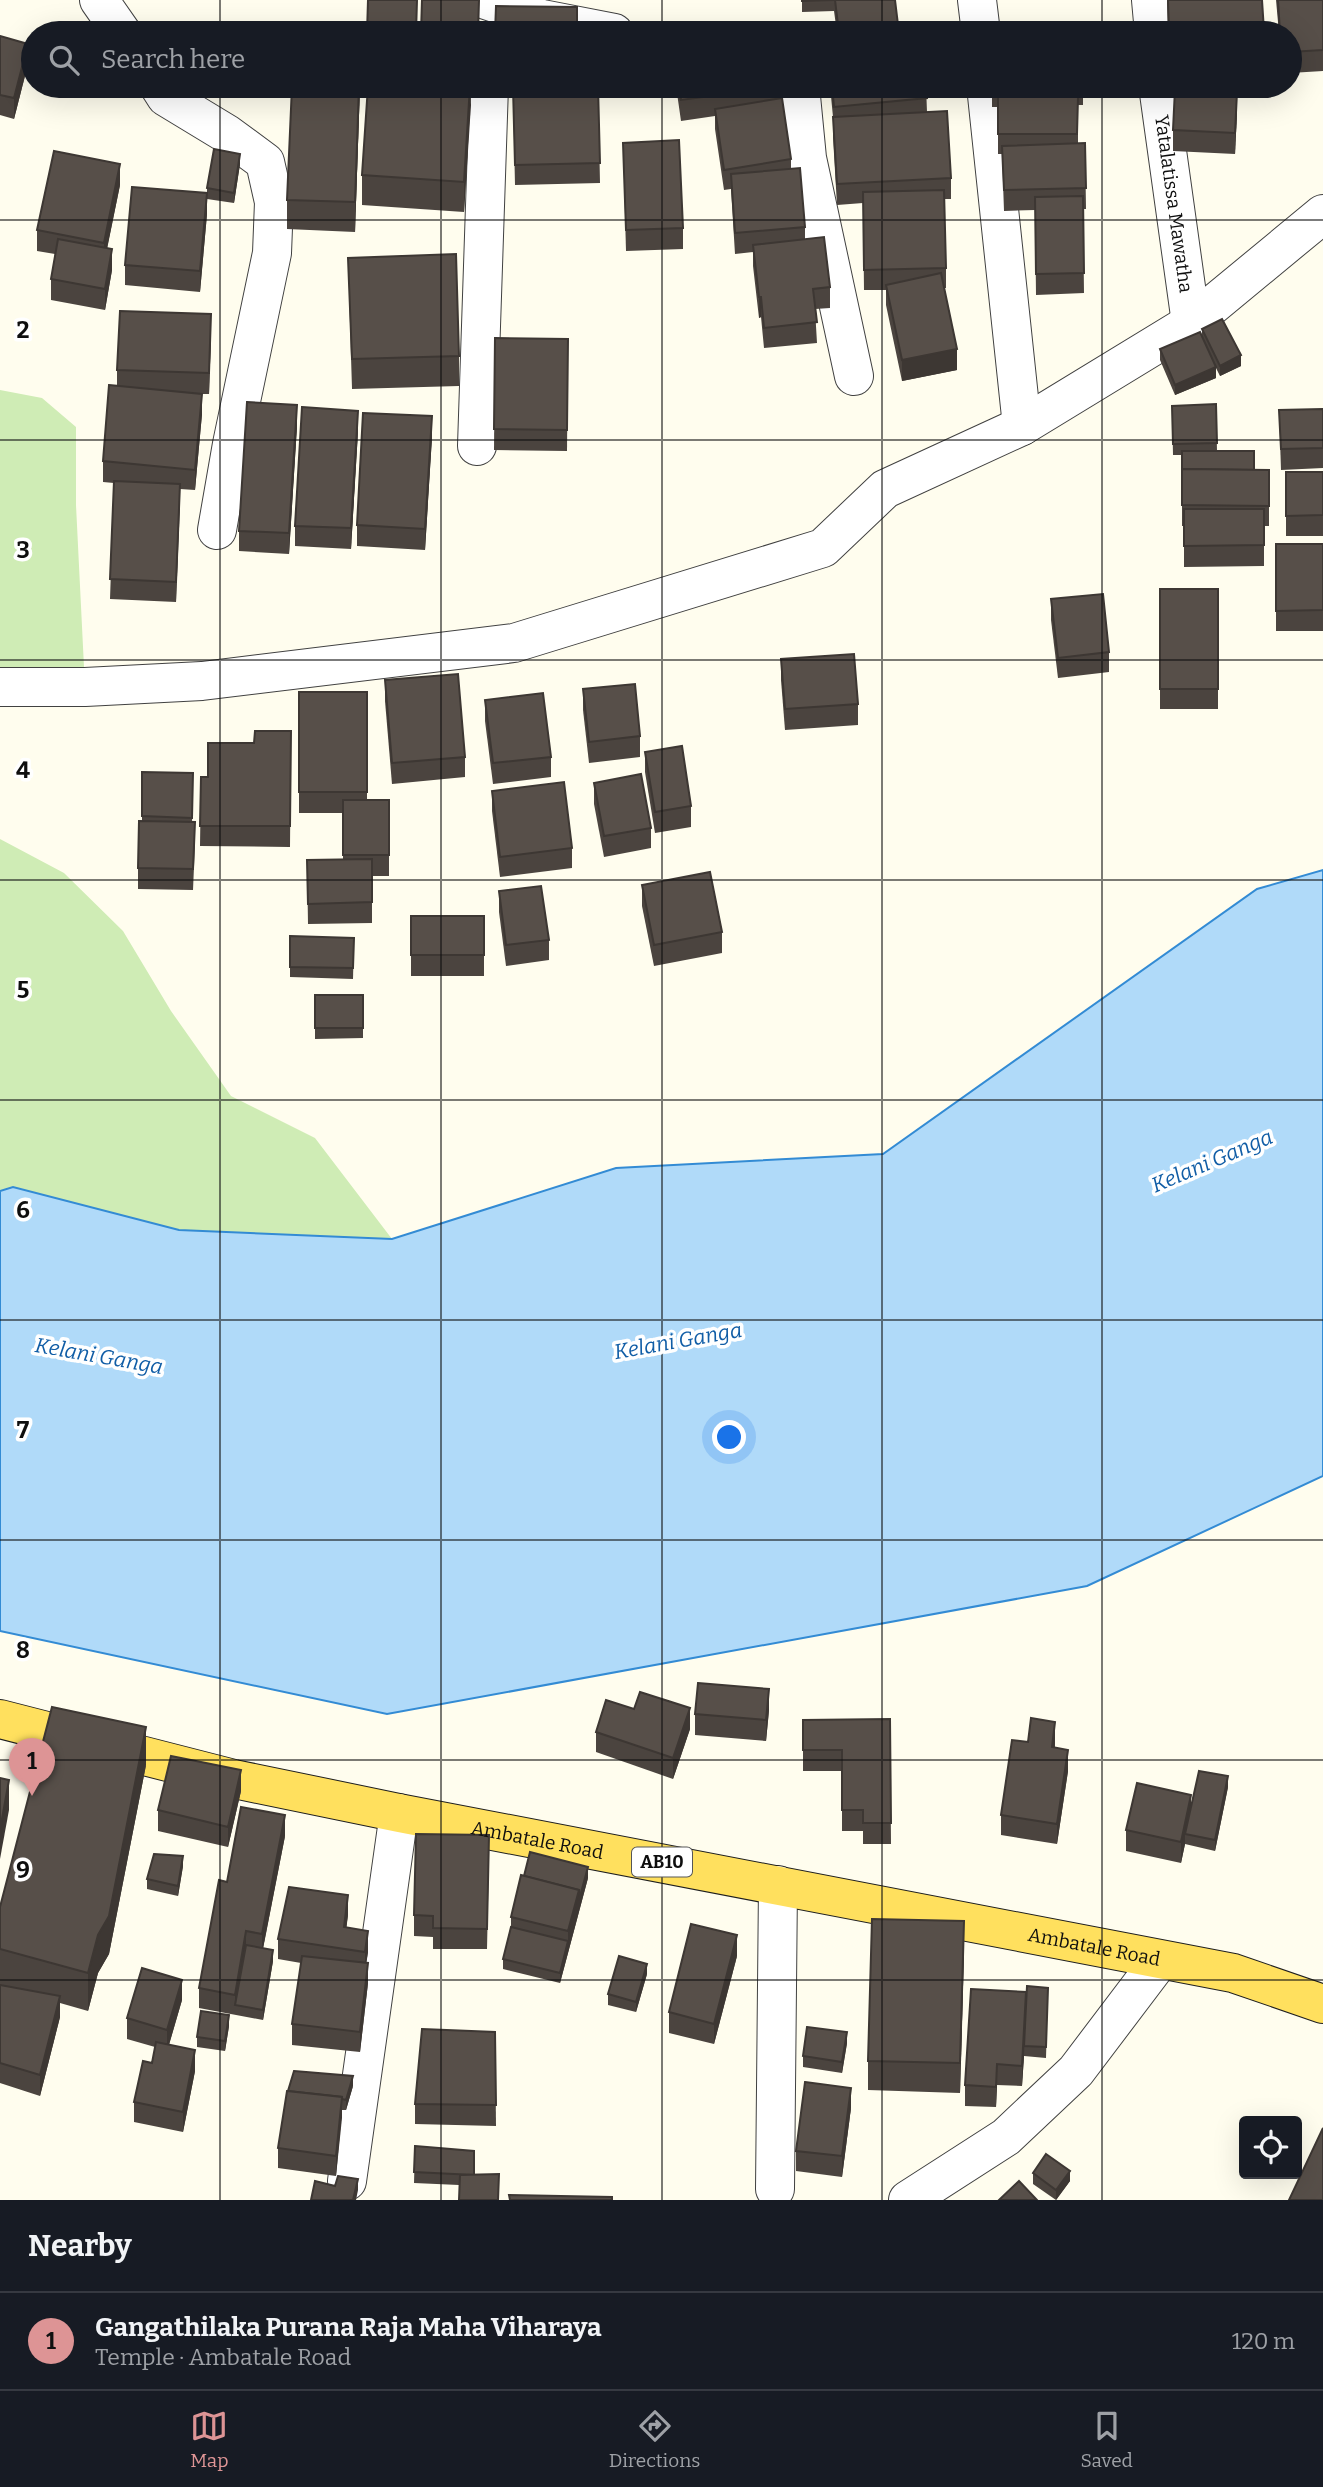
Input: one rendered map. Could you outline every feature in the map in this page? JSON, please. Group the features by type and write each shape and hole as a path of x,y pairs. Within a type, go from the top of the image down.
{"main road":[{"name":"Ambatale Road","path":"0,1719 234,1779 399,1813 1233,1973 1323,2004"}],"street":[{"path":"99,0 114,21"},
{"path":"977,0 980,21"},
{"path":"1151,0 1153,21"},
{"path":"489,12 552,21"},
{"path":"168,98 227,134 265,162 274,202 272,254 232,443 217,530"},
{"path":"477,446 489,98"},
{"path":"801,98 807,159 853,376"},
{"path":"987,98 1022,426"},
{"name":"Yatalatissa Mawatha","path":"1160,98 1191,323"},
{"path":"0,687 85,687 202,681 514,643 823,548 885,489 1022,426 1191,323 1323,214"},
{"path":"347,2180 399,1813"},
{"path":"775,2189 778,1885"},
{"path":"908,2200 1006,2137 1076,2071 1160,1960"}],"green space":[{"path":"0,390 42,398 76,427 76,505 85,687 0,687"},
{"path":"0,839 64,873 123,931 171,1011 231,1096 315,1138 392,1239 179,1230 13,1187 0,1191"}],"water":[{"name":"Kelani Ganga","path":"1323,870 1323,1476 1087,1586 387,1714 0,1631 0,1191 13,1187 179,1230 392,1239 616,1168 883,1154 1257,889"}],"building":[{"path":"368,0 417,0 416,21 367,21"},
{"path":"422,0 479,0 478,21 421,21"},
{"path":"835,0 895,0 898,21 838,21"},
{"path":"1168,0 1262,0 1263,21 1169,21"},
{"path":"1278,0 1323,0 1323,50 1302,51 1302,21 1279,21"},
{"path":"496,6 577,7 577,21 495,21"},
{"path":"0,36 21,42 21,71 14,98 0,95"},
{"path":"291,98 359,98 355,202 287,200"},
{"path":"367,98 469,98 464,182 362,175"},
{"path":"513,98 598,98 600,163 515,165"},
{"path":"782,98 791,159 724,170 715,109"},
{"path":"833,98 927,98 834,107"},
{"path":"998,98 1078,98 1077,134 998,134"},
{"path":"1175,98 1237,98 1235,133 1173,130"},
{"path":"947,111 951,178 837,184 833,117"},
{"path":"679,140 683,228 626,230 623,143"},
{"path":"1085,143 1086,188 1004,190 1002,146"},
{"path":"214,149 240,154 234,193 207,188"},
{"path":"54,151 120,164 104,243 37,230"},
{"path":"800,168 805,227 735,233 731,174"},
{"path":"132,187 207,193 200,271 125,265"},
{"path":"944,190 946,268 864,270 863,192"},
{"path":"1083,196 1084,273 1036,274 1035,197"},
{"path":"824,237 830,287 813,289 817,322 764,328 753,245"},
{"path":"58,239 112,249 105,289 51,279"},
{"path":"456,254 459,356 352,359 348,258"},
{"path":"941,273 957,349 902,360 886,285"},
{"path":"120,311 211,314 209,373 117,370"},
{"path":"1222,319 1241,355 1220,366 1202,329"},
{"path":"1200,332 1216,367 1175,385 1160,349"},
{"path":"495,338 568,339 567,430 494,429"},
{"path":"109,385 202,394 195,470 103,461"},
{"path":"247,402 297,405 289,533 239,531"},
{"path":"1216,404 1217,443 1173,444 1172,406"},
{"path":"302,407 358,411 351,528 295,526"},
{"path":"1323,409 1323,448 1281,449 1279,410"},
{"path":"363,413 432,416 425,529 357,525"},
{"path":"1182,451 1254,451 1254,470 1182,469"},
{"path":"1182,469 1269,470 1269,506 1182,505"},
{"path":"1286,472 1323,472 1323,515 1286,516"},
{"path":"114,481 180,484 176,582 110,579"},
{"path":"1184,509 1264,509 1264,545 1184,546"},
{"path":"1276,544 1323,544 1323,610 1276,611"},
{"path":"1160,589 1218,589 1218,689 1160,689"},
{"path":"1103,594 1109,652 1058,658 1051,599"},
{"path":"854,654 858,704 785,709 781,659"},
{"path":"458,674 465,757 392,763 385,680"},
{"path":"635,684 640,736 589,742 583,689"},
{"path":"299,692 367,692 367,792 299,792"},
{"path":"543,693 551,757 493,763 485,700"},
{"path":"255,731 291,731 290,826 200,826 201,777 208,777 208,743 254,743"},
{"path":"682,746 691,806 655,812 645,752"},
{"path":"142,772 193,773 192,818 142,816"},
{"path":"641,774 651,828 604,836 594,783"},
{"path":"564,782 572,848 500,857 492,791"},
{"path":"343,800 389,800 389,855 343,855"},
{"path":"139,821 195,822 193,869 138,868"},
{"path":"372,859 372,902 308,904 307,860"},
{"path":"710,872 722,932 654,945 642,885"},
{"path":"541,886 549,940 506,945 499,891"},
{"path":"411,916 484,916 484,955 411,955"},
{"path":"290,936 354,938 353,968 290,967"},
{"path":"315,995 363,995 363,1028 315,1028"},
{"path":"698,1683 769,1689 766,1720 695,1714"},
{"path":"640,1692 690,1708 673,1758 596,1732 606,1700 634,1709"},
{"path":"52,1707 146,1727 109,1916 98,1935 88,1973 0,1949 0,1907"},
{"path":"1031,1718 1055,1722 1052,1747 1068,1750 1057,1824 1001,1815 1012,1740 1028,1742"},
{"path":"890,1719 891,1823 863,1823 863,1810 842,1810 842,1750 803,1750 803,1720"},
{"path":"171,1756 241,1770 228,1827 158,1810"},
{"path":"1199,1771 1228,1776 1215,1840 1185,1834"},
{"path":"0,1778 9,1780 0,1830"},
{"path":"1137,1783 1191,1795 1181,1842 1126,1830"},
{"path":"241,1807 285,1815 262,1934 246,1931 235,1995 199,1988 219,1880 227,1882"},
{"path":"416,1834 489,1835 487,1929 433,1928 433,1916 414,1915"},
{"path":"530,1852 588,1867 579,1900 579,1890 524,1876"},
{"path":"154,1854 183,1856 178,1886 147,1879"},
{"path":"521,1875 579,1890 568,1931 511,1917"},
{"path":"289,1887 348,1895 344,1927 368,1931 365,1952 278,1939"},
{"path":"872,1919 964,1921 960,2063 868,2061"},
{"path":"691,1924 737,1935 714,2024 669,2012"},
{"path":"511,1927 568,1941 560,1973 503,1959"},
{"path":"246,1945 273,1950 263,2010 235,2005"},
{"path":"302,1956 368,1963 360,2032 292,2024"},
{"path":"619,1956 647,1964 636,2002 608,1994"},
{"path":"142,1968 182,1980 167,2030 127,2018"},
{"path":"0,1985 60,1996 40,2075 0,2063"},
{"path":"1027,1986 1048,1988 1046,2047 1024,2046"},
{"path":"971,1989 1026,1992 1022,2066 997,2064 996,2087 965,2085"},
{"path":"201,2011 229,2015 225,2041 197,2037"},
{"path":"807,2027 847,2032 842,2062 803,2056"},
{"path":"422,2029 495,2032 496,2105 415,2104"},
{"path":"156,2042 195,2050 183,2112 134,2102 143,2061 152,2063"},
{"path":"294,2071 353,2076 346,2100 342,2097 288,2091"},
{"path":"805,2082 851,2088 842,2156 796,2151"},
{"path":"287,2091 342,2097 336,2156 278,2148"},
{"path":"1323,2128 1323,2200 1289,2200 1299,2179 1302,2179 1302,2172"},
{"path":"415,2146 474,2151 474,2175 414,2172"},
{"path":"1046,2154 1070,2171 1056,2190 1033,2173"},
{"path":"499,2174 498,2200 459,2200 460,2175"},
{"path":"338,2176 358,2179 353,2200 311,2200 315,2181 335,2186"},
{"path":"1019,2181 1037,2200 999,2200"},
{"path":"509,2195 612,2197 612,2200 510,2200"}],"place":[{"name":"Gangathilaka Purana Raja Maha Viharaya","path":"32,1796"}]}
